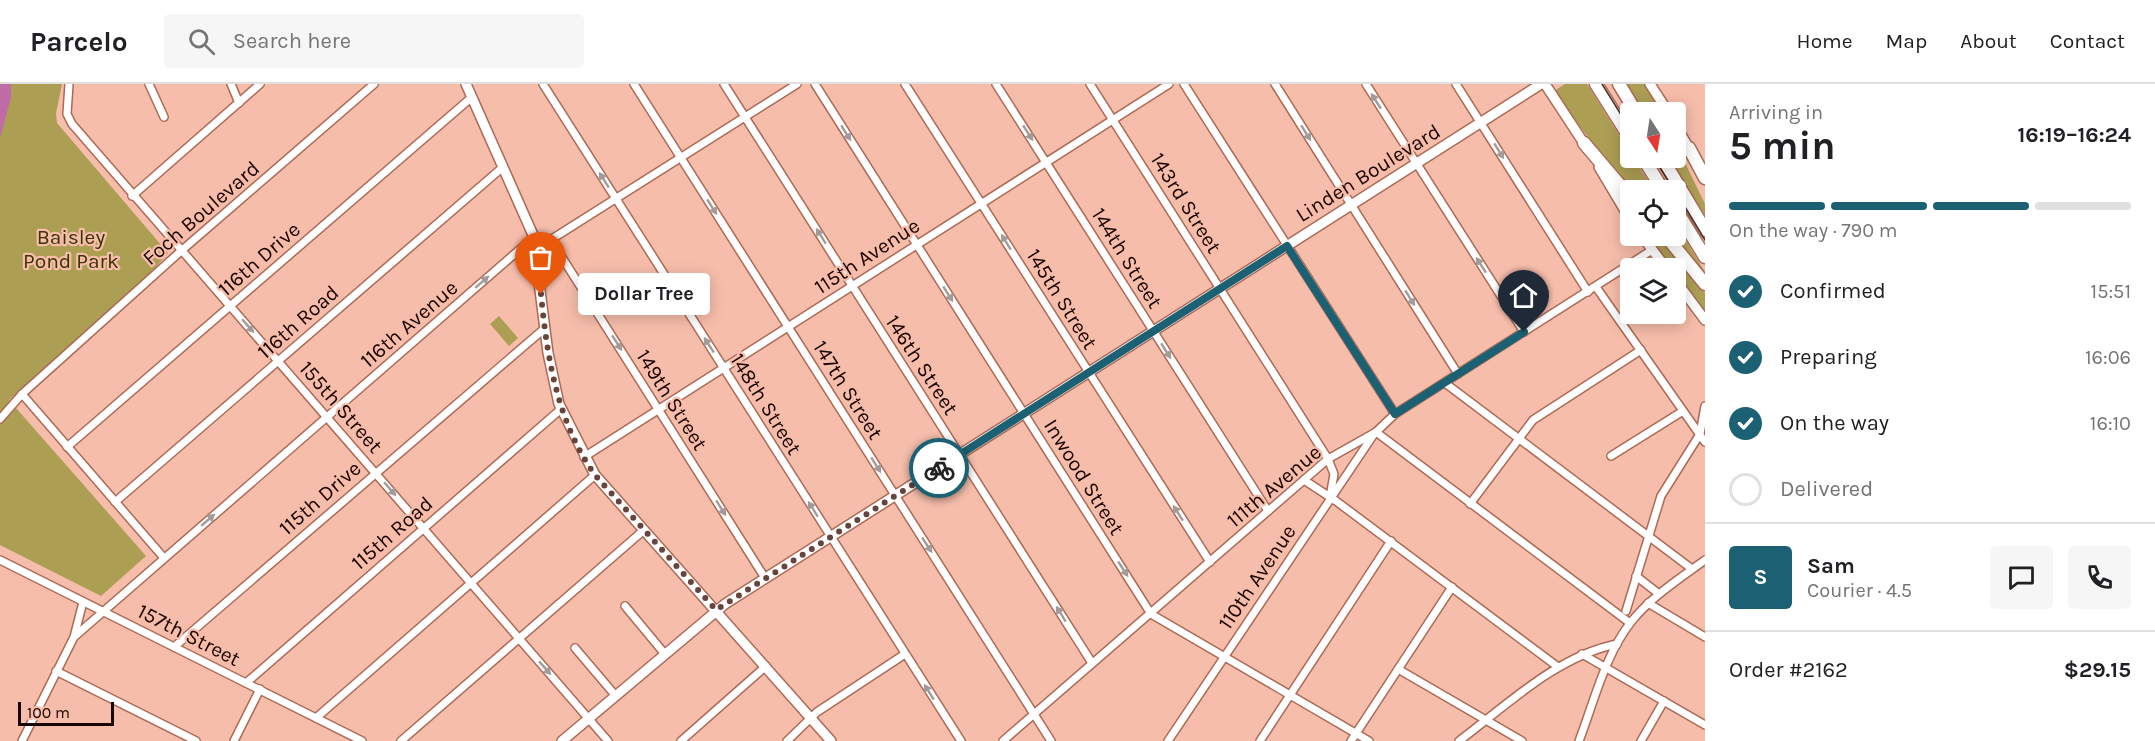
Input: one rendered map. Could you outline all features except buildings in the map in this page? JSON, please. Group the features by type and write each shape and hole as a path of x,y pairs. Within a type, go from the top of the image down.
{"highway":[{"path":"1596,84 1620,122"},
{"path":"1619,84 1630,102"},
{"path":"1584,143 1620,185"},
{"path":"1689,148 1705,177"},
{"path":"1668,168 1705,230"},
{"path":"1686,226 1705,257"},
{"path":"1674,246 1705,284"}],"main road":[{"path":"466,84 504,167 535,244 544,328 561,409 584,457 595,475 831,741"},
{"path":"1543,84 1584,143 1620,202"},
{"name":"Linden Boulevard","path":"562,741 716,610 1543,84"},
{"path":"1650,84 1662,102"},
{"path":"1686,143 1705,172"},
{"path":"1649,246 1658,258"},
{"path":"1686,294 1705,320"}],"street":[{"path":"149,84 164,117"},
{"path":"231,84 239,103"},
{"path":"132,196 260,84"},
{"name":"Foch Boulevard","path":"0,419 22,394 181,251 374,84"},
{"name":"148th Street","path":"543,84 961,741"},
{"name":"147th Street","path":"634,84 1051,741"},
{"name":"146th Street","path":"724,84 1092,663"},
{"name":"116th Avenue","path":"74,637 526,244 544,244 551,240 797,84"},
{"name":"Inwood Street","path":"815,84 1151,615 1369,741"},
{"name":"145th Street","path":"905,84 1210,562"},
{"name":"144th Street","path":"996,84 1268,511"},
{"name":"143rd Street","path":"1090,84 1328,459 1334,474 1330,497"},
{"name":"115th Avenue","path":"584,457 1169,84"},
{"path":"1184,84 1395,414"},
{"path":"1275,84 1458,374"},
{"path":"1365,84 1524,332"},
{"path":"1456,84 1588,292"},
{"name":"155th Street","path":"71,85 68,114 72,124 132,196 327,416 608,741"},
{"name":"116th Drive","path":"67,447 472,97"},
{"name":"116th Road","path":"115,502 504,167"},
{"name":"149th Street","path":"551,240 765,578"},
{"name":"111th Avenue","path":"1003,741 1151,615 1328,459 1376,432 1395,414 1652,250"},
{"path":"1596,287 1705,442"},
{"name":"115th Drive","path":"174,647 544,328"},
{"path":"1470,504 1517,438 1533,420 1641,350"},
{"path":"1445,383 1692,569"},
{"path":"22,394 164,558"},
{"path":"1626,610 1661,496 1700,434 1705,405"},
{"name":"115th Road","path":"246,683 561,409"},
{"path":"1611,456 1683,411"},
{"path":"1376,432 1630,623"},
{"name":"110th Avenue","path":"1168,741 1330,497 1376,432"},
{"path":"315,718 595,475"},
{"path":"1304,480 1558,667"},
{"path":"401,741 644,530"},
{"path":"1260,741 1390,542"},
{"name":"157th Street","path":"0,560 362,741"},
{"path":"1580,741 1617,644 1630,623 1648,603 1705,560"},
{"path":"1636,576 1659,594"},
{"path":"1351,741 1452,587"},
{"name":"116th Avenue","path":"23,739 74,637 83,602"},
{"path":"1648,603 1705,637"},
{"path":"625,606 664,653"},
{"path":"1459,741 1558,667 1582,654 1617,644"},
{"path":"575,648 615,695"},
{"path":"787,741 811,717 906,654"},
{"path":"1582,654 1705,725"},
{"path":"681,741 766,666"},
{"path":"1398,669 1522,741"},
{"path":"56,671 196,741"},
{"path":"234,741 260,689"},
{"path":"1641,741 1664,701"},
{"path":"23,739 32,741"}],"green space":[{"name":"Baisley Pond Park","path":"0,84 62,84 56,113 57,123 168,253 139,286 9,400 146,556 101,596 0,545"},
{"path":"1565,84 1587,84 1620,137 1620,168 1640,168 1647,180 1621,180 1554,91"},
{"path":"1622,84 1645,84 1655,102 1634,102"},
{"path":"1686,165 1705,204 1705,215 1686,186 1686,180 1682,180 1674,168 1686,168"},
{"path":"1686,241 1705,272 1701,274 1677,246 1686,246"},
{"path":"1655,246 1669,246 1678,258 1664,258"},
{"path":"1686,268 1705,293 1705,313 1686,287"},
{"path":"499,316 518,338 509,346 490,324"}],"shaded area":[{"path":"0,84 11,84 11,97 0,138"}],"tram line":[{"path":"1602,84 1620,113"},
{"path":"1660,168 1668,180"},
{"path":"1686,209 1705,240"}],"way so far":[{"path":"541,294 548,353 559,404 584,457 595,475 716,610 939,468"}],"place":[{"name":"Dollar Tree","path":"541,294"}],"route":[{"path":"939,468 1287,246 1395,414 1524,332"}]}
